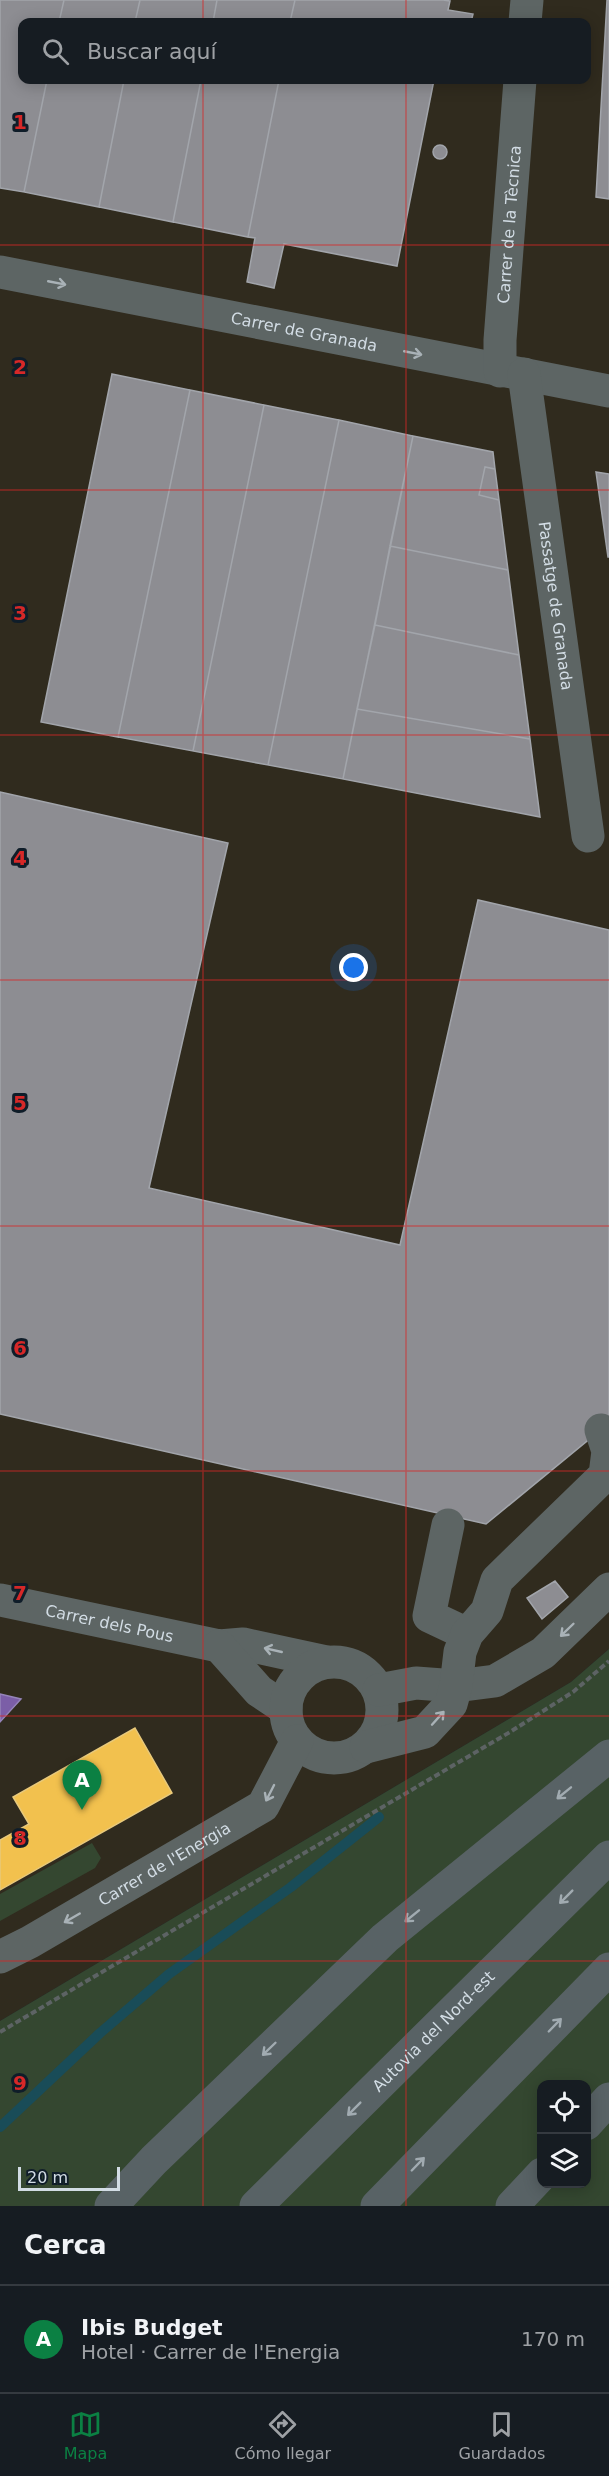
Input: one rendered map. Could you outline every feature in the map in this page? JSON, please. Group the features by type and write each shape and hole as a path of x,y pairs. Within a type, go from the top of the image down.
{"highway":[{"path":"111,2206 154,2160 385,1938 609,1756"},
{"name":"Autovia del Nord-est","path":"256,2206 609,1857"},
{"path":"377,2206 609,1969"},
{"path":"591,2119 609,2099"},
{"path":"512,2206 537,2179"}],"street":[{"path":"525,18 527,0"},
{"name":"Carrer de la Tècnica","path":"512,373 500,340 520,84"},
{"name":"Carrer de Granada","path":"0,272 609,391"},
{"name":"Passatge de Granada","path":"512,373 588,837"},
{"path":"366,1747 376,1735 382,1720 383,1705 379,1690 370,1678 358,1668 343,1662 326,1662 310,1668 297,1678 289,1693 286,1709 289,1726 297,1741 309,1751 323,1758 353,1755 366,1747 425,1732 451,1704 460,1653 467,1635 487,1611 497,1580 605,1475 608,1451 601,1430"},
{"path":"448,1525 429,1616 467,1635"},
{"path":"379,1690 416,1683 456,1686 495,1681 543,1653 609,1590"},
{"name":"Carrer dels Pous","path":"0,1600 219,1646 243,1644 326,1662"},
{"path":"219,1646 259,1691 286,1709"},
{"name":"Carrer de l'Energia","path":"0,1957 30,1942 263,1806 297,1741"}],"path":[{"path":"0,2032 510,1732 573,1692 609,1661"}],"shaded area":[{"path":"0,0 609,0 609,1649 571,1682 0,2021"}],"green space":[{"path":"609,1649 609,2206 0,2206 0,2021 571,1682"},
{"path":"92,1843 101,1858 95,1868 0,1921 0,1894"}],"building: Viviendas":[{"path":"135,1728 172,1793 0,1890 0,1840 29,1824 13,1797"}],"building: Oficinas":[{"path":"0,1694 21,1699 0,1722"}],"building: Industria":[{"path":"0,0 64,0 60,18 18,18 18,84 46,84 24,192 0,188"},
{"path":"64,0 140,0 136,18 60,18"},
{"path":"140,0 217,0 214,18 136,18"},
{"path":"217,0 295,0 291,18 214,18"},
{"path":"295,0 443,0 450,1 448,10 473,14 472,18 291,18"},
{"path":"607,0 609,0 609,199 596,197"},
{"path":"46,84 123,84 99,207 24,192"},
{"path":"123,84 200,84 173,222 99,207"},
{"path":"200,84 278,84 248,237 173,222"},
{"path":"278,84 433,84 397,266 284,244 274,288 247,282 255,238 248,237"},
{"path":"440,145 445,147 447,152 445,157 440,159 435,157 433,152 435,147"},
{"path":"112,374 190,390 118,737 41,722"},
{"path":"190,390 264,405 193,751 118,737"},
{"path":"264,405 339,420 268,765 193,751"},
{"path":"339,420 413,436 343,779 268,765"},
{"path":"413,436 493,452 495,469 485,467 479,495 499,500 508,570 390,546"},
{"path":"485,467 495,469 499,500 479,495"},
{"path":"596,472 609,474 609,557 608,557"},
{"path":"390,546 508,570 519,655 375,625"},
{"path":"375,625 519,655 530,739 357,709"},
{"path":"357,709 530,739 540,817 343,779"},
{"path":"0,792 228,843 149,1188 400,1245 478,900 609,930 609,1423 486,1524 0,1414"},
{"path":"555,1581 568,1597 542,1619 527,1598"}],"waterway":[{"path":"0,2127 100,2033 169,1974 291,1887 379,1817"}],"place":[{"name":"Ibis Budget","path":"82,1810"}]}
